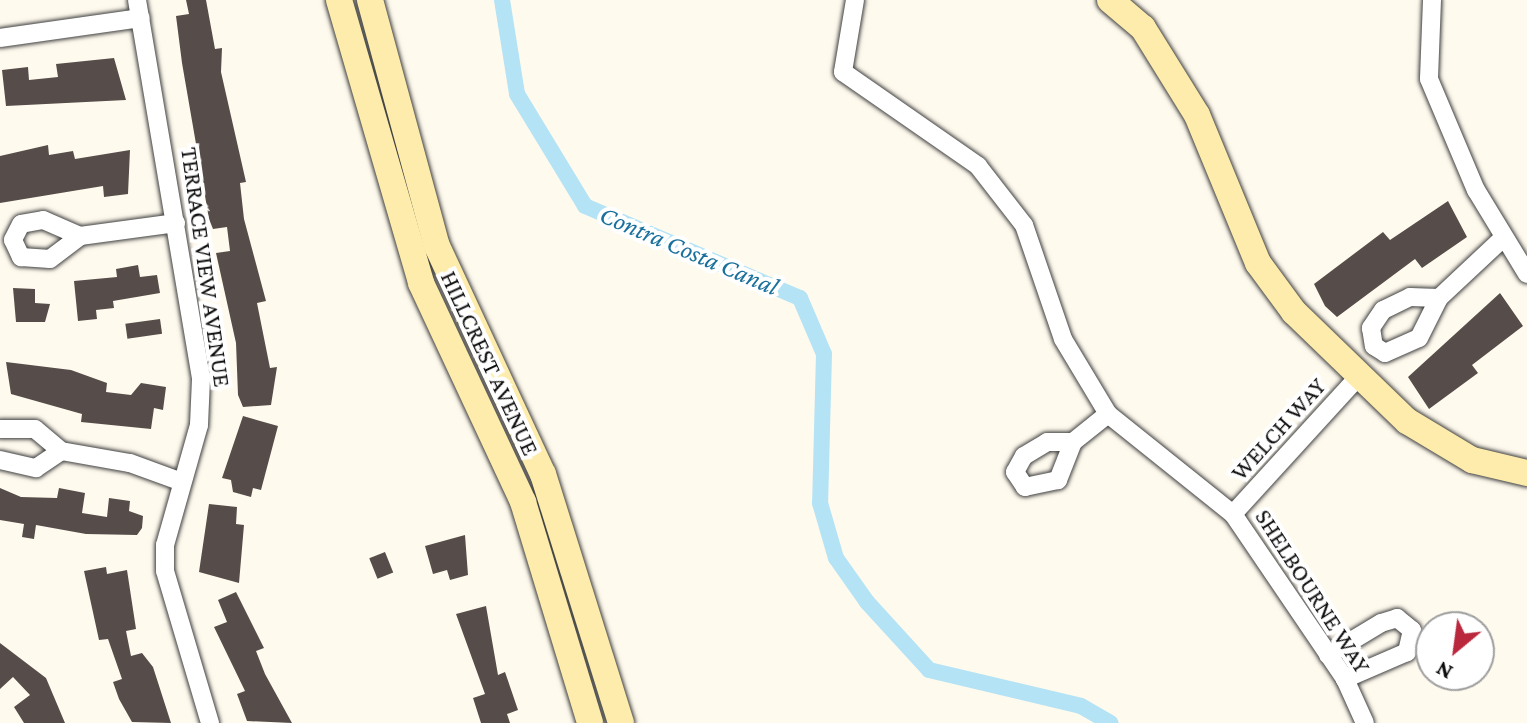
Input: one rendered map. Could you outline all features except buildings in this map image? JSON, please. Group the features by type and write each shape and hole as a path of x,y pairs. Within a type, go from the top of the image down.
{"main road":[{"name":"HILLCREST AVENUE","path":"339,0 417,271 523,502 590,723"},
{"name":"HILLCREST AVENUE","path":"370,0 437,246 543,474 621,723"},
{"path":"1110,0 1143,28 1197,115 1258,263 1358,377 1407,421 1472,460 1527,473"},
{"path":"576,675 601,723"}],"street":[{"name":"SHELBOURNE WAY","path":"855,0 843,72 978,166 1024,225 1063,339 1108,414 1233,514 1345,679 1365,723"},
{"path":"1432,0 1429,79 1501,240 1527,274"},
{"path":"0,38 139,9"},
{"name":"TERRACE VIEW AVENUE","path":"139,9 201,381 165,571 210,723"},
{"path":"80,236 176,223"},
{"path":"1439,298 1501,240"},
{"name":"WELCH WAY","path":"1233,514 1358,377"},
{"path":"1073,442 1108,414"},
{"path":"0,429 35,429 61,451 130,463 182,482"},
{"path":"0,460 36,468 61,451"},
{"path":"1328,655 1381,623 1397,618 1412,630 1407,652 1345,679"}],"waterway":[{"name":"Contra Costa Canal","path":"502,0 517,94 585,206 800,298 824,354 820,503 836,558 867,602 929,670 1081,706 1111,723"}]}
